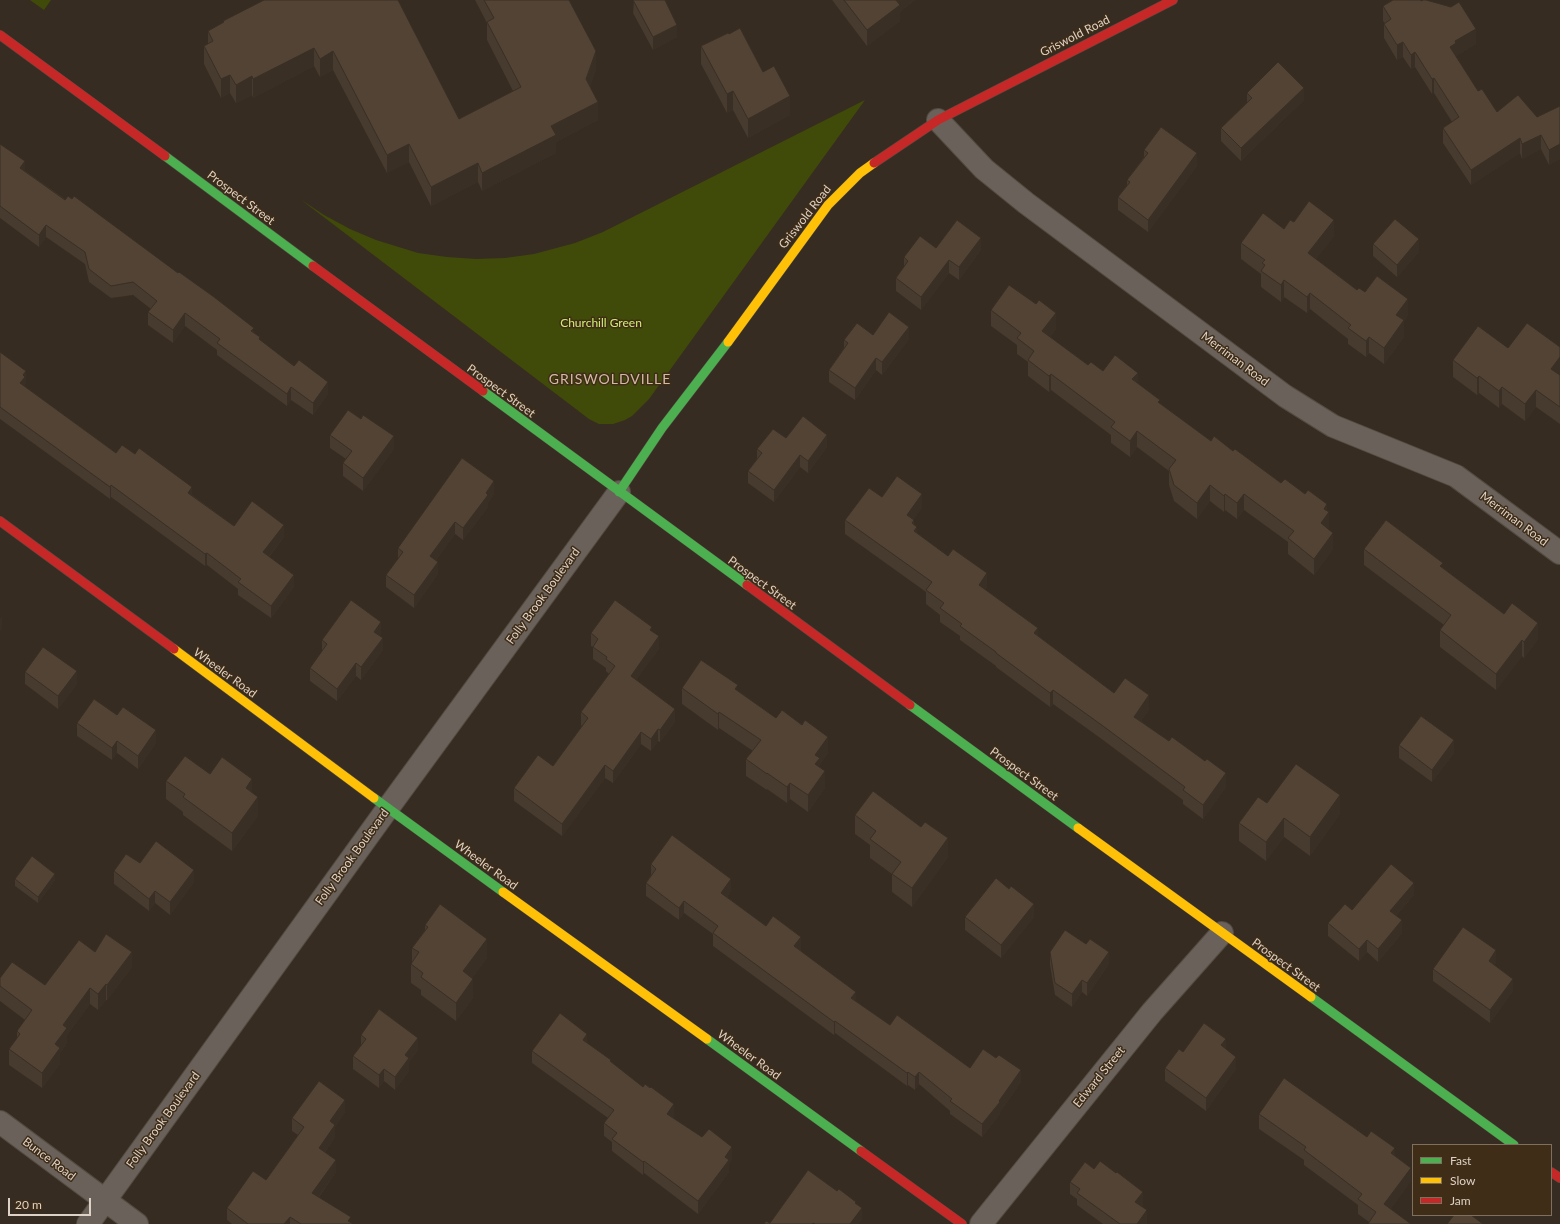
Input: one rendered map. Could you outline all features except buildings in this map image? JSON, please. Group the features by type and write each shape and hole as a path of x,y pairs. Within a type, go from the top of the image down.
{"street":[{"name":"Griswold Road","path":"619,492 662,428 710,366 828,205 860,172 938,120 1173,0"},
{"name":"Prospect Street","path":"0,35 619,492 1513,1144"},
{"name":"Merriman Road","path":"938,120 984,169 1026,203 1285,396 1333,426 1456,476 1560,553"},
{"name":"Folly Brook Boulevard","path":"88,1224 388,808 619,492"},
{"name":"Wheeler Road","path":"0,521 388,808 962,1224"},
{"name":"Edward Street","path":"981,1224 1152,1012 1222,933"},
{"name":"Bunce Road","path":"0,1122 137,1224"}],"green space":[{"path":"30,0 51,0 44,10"},
{"name":"Churchill Green","path":"865,100 649,399 632,416 613,424 599,424 589,419 300,199 324,215 350,229 376,240 418,253 476,259 505,258 534,254 575,243 603,232"}],"traffic: fast":[{"path":"165,156 313,266"},
{"path":"619,492 662,428 728,342"},
{"path":"483,391 747,585"},
{"path":"910,705 1078,828"},
{"path":"374,798 503,892"},
{"path":"1311,997 1513,1144"},
{"path":"707,1039 861,1151"}],"traffic: slow":[{"path":"728,342 828,205 860,173 874,163"},
{"path":"174,649 374,798"},
{"path":"1078,828 1311,997"},
{"path":"503,892 707,1039"}],"traffic: jam":[{"path":"874,163 938,120 1173,0"},
{"path":"0,35 165,156"},
{"path":"313,266 483,391"},
{"path":"0,521 174,649"},
{"path":"747,585 910,705"},
{"path":"861,1151 962,1224"},
{"path":"1552,1173 1560,1178"}],"district":[{"name":"GRISWOLDVILLE","path":"610,379"}]}
